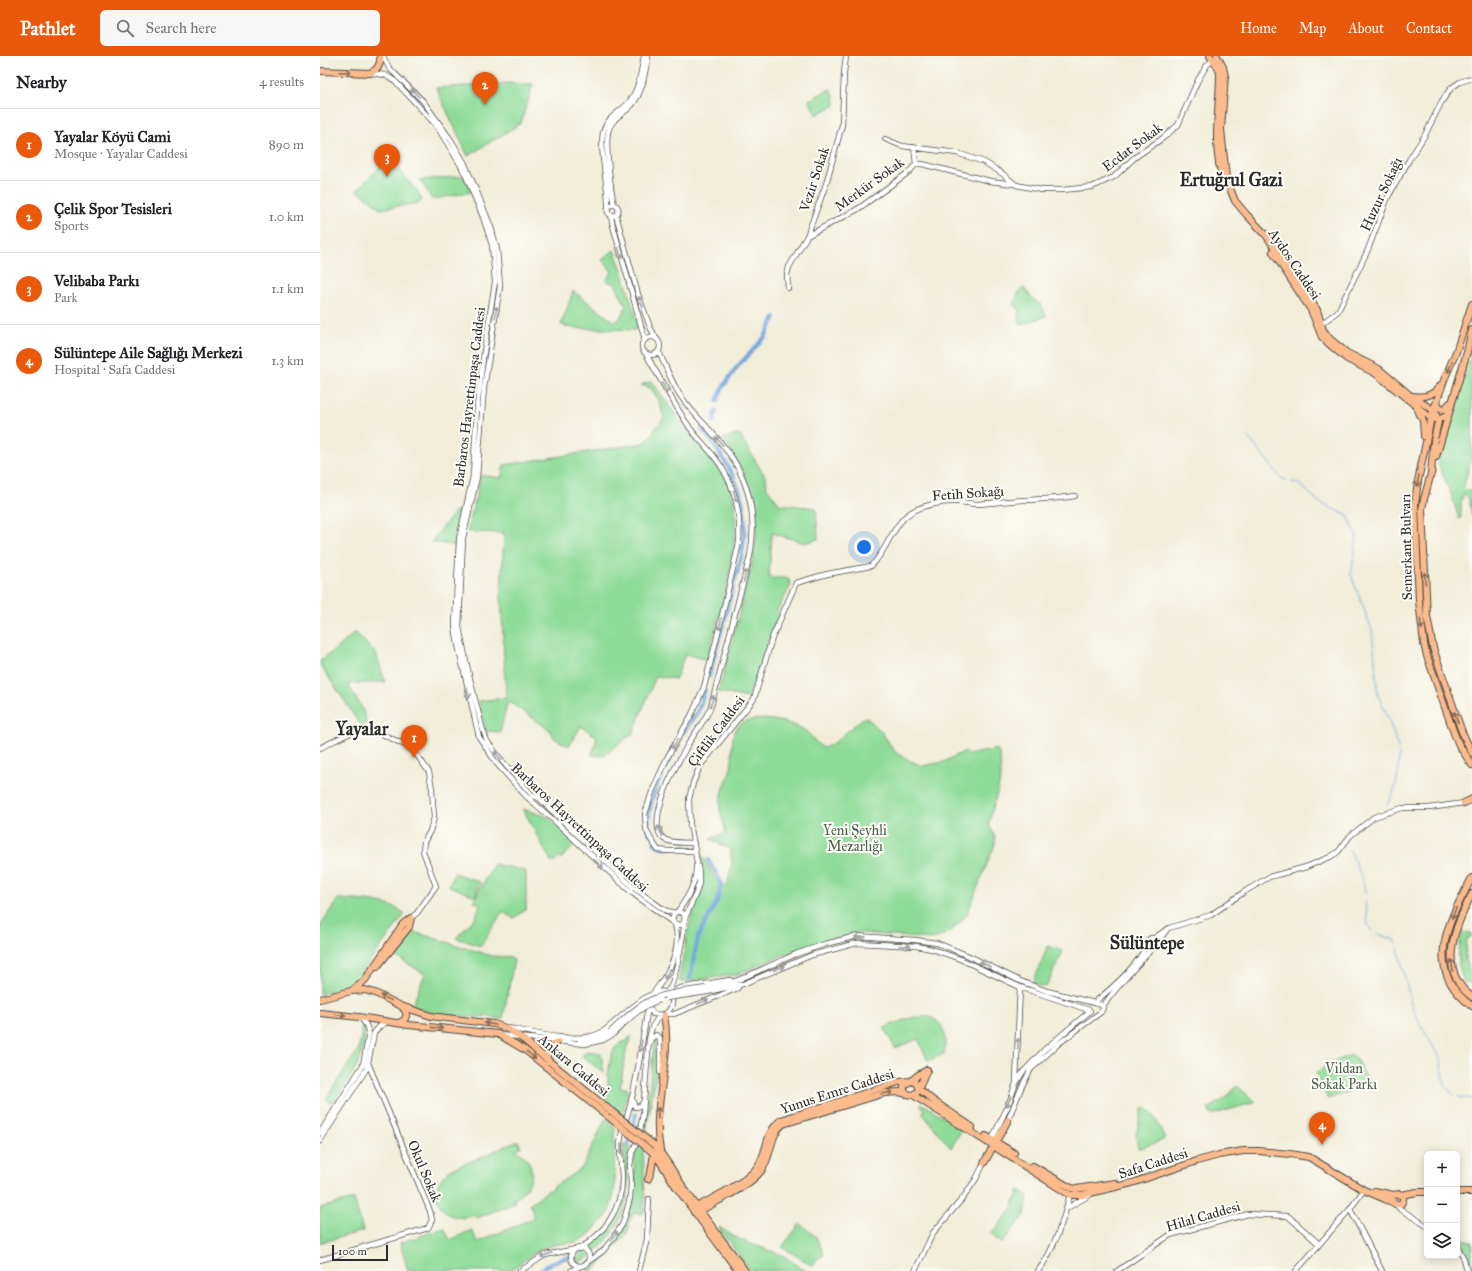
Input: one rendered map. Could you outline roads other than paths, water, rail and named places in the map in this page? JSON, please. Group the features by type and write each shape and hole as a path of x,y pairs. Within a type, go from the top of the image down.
{"main road":[{"path":"320,71 370,73 380,65 380,56"},
{"name":"Aydos Caddesi","path":"1214,57 1220,73 1217,121 1220,172 1234,204 1245,219 1263,236 1312,310 1320,326 1328,336 1340,348 1379,369 1411,396 1434,409"},
{"name":"Semerkant Bulvarı","path":"1472,304 1456,352 1437,400 1424,442 1415,504 1421,623 1427,656 1459,746 1472,765"},
{"name":"Aydos Caddesi","path":"1320,326 1322,337 1337,352 1347,359 1375,373 1431,418"},
{"name":"Semerkant Bulvarı","path":"1472,331 1470,350 1452,401 1422,508 1428,624 1437,664 1464,738 1472,753"},
{"path":"1456,352 1471,342"},
{"path":"1411,396 1421,397 1433,394 1444,380"},
{"path":"1437,400 1438,408 1442,409 1447,407 1452,401"},
{"path":"1414,404 1423,421 1424,442"},
{"path":"1431,472 1438,419 1434,409"},
{"path":"1431,418 1438,419 1447,415 1449,411"},
{"path":"1464,803 1472,799"},
{"path":"1464,803 1472,804"},
{"path":"1472,878 1452,918 1443,955 1444,968 1452,987 1460,997 1472,1006"},
{"path":"1472,894 1456,930 1450,960 1458,982 1472,997"},
{"path":"351,991 365,980 402,924 411,918"},
{"path":"370,991 367,983 368,980 409,927 411,918"},
{"name":"Ankara Caddesi","path":"321,999 351,991 370,991 401,1006 431,1016 491,1024 519,1033 548,1061 610,1115"},
{"path":"398,1023 407,1017 401,1006"},
{"name":"Ankara Caddesi","path":"320,1013 498,1034 517,1044 655,1151 738,1271"},
{"path":"648,1179 651,1172 655,1151 664,1061 666,1033 664,1015"},
{"path":"548,1061 547,1058 549,1048 558,1042"},
{"path":"927,1070 919,1088 917,1092 910,1095 904,1091 904,1086 927,1070"},
{"path":"910,1081 916,1083 919,1088"},
{"name":"Yunus Emre Caddesi","path":"697,1210 756,1170 762,1158 769,1134 781,1120 895,1083 910,1081"},
{"name":"Yunus Emre Caddesi","path":"919,1088 934,1102 995,1143"},
{"name":"Yunus Emre Caddesi","path":"697,1210 755,1178 763,1168 769,1156 771,1144 777,1131 783,1124 885,1093 900,1092 910,1095 995,1143 1071,1191"},
{"path":"984,1162 984,1159 1008,1120"},
{"name":"Safa Caddesi","path":"1071,1191 1127,1181 1196,1159 1243,1150 1281,1150 1308,1153 1365,1188 1393,1195"},
{"name":"Safa Caddesi","path":"1243,1150 1309,1157 1364,1190 1394,1203"},
{"name":"Safa Caddesi","path":"1071,1191 1076,1195 1132,1183 1196,1159"},
{"path":"1402,1199 1397,1193 1393,1195 1394,1203 1400,1204 1402,1199 1417,1192 1424,1192"},
{"path":"1460,1192 1472,1192"},
{"path":"1402,1199 1413,1196 1424,1196"},
{"path":"1460,1196 1472,1196"},
{"name":"Ankara Caddesi","path":"697,1210 746,1271"}],"street":[{"name":"Barbaros Hayrettinpaşa Caddesi","path":"383,56 389,68 423,101 447,133 468,170 497,249 500,286 488,358 481,417 477,477 463,538 459,627 482,727 487,741 493,751 534,796 539,798 634,888 663,909 676,912"},
{"path":"639,88 644,56"},
{"path":"648,56 639,88 608,130 605,144 614,205 618,209 612,222 645,340 642,347 682,415 716,459 727,476 732,486 739,512 740,526 739,543 708,673 698,703 673,747 655,785 645,817 646,829 658,850 695,850"},
{"name":"Vezir Sokak","path":"788,288 787,275 789,267 807,236 826,184 842,125 846,56"},
{"name":"Ecdat Sokak","path":"885,139 902,146 957,153 984,162 1003,174 1016,185 1042,190 1092,187 1114,177 1134,158 1164,138 1178,125 1198,80 1214,57"},
{"name":"Barbaros Hayrettinpaşa Caddesi","path":"370,73 385,75 395,81 436,125 460,164 489,228 492,245 495,282 477,407 473,476 459,539 455,626 457,642 480,742 521,791 631,892 675,924"},
{"name":"Huzur Sokağı","path":"1320,326 1338,311 1367,252 1388,197 1425,135 1434,114 1450,88 1460,82 1472,78"},
{"path":"614,215 608,213 604,128 613,116 626,107"},
{"path":"613,116 613,122"},
{"path":"914,147 916,164"},
{"name":"Merkür Sokak","path":"807,236 858,209 909,172 916,164 990,181 1016,185"},
{"path":"608,208 614,205"},
{"path":"614,215 638,294 650,327 660,343 661,348 659,352 671,380 682,399 720,441 738,466 747,490 752,516 750,556 711,706 704,720 685,749 658,809 658,827 660,835 664,839 668,841 694,843"},
{"path":"645,340 651,337 656,338"},
{"path":"646,354 652,356 659,352"},
{"name":"Fetih Sokağı","path":"796,583 827,574 871,566 880,556 902,520 915,510 929,505 942,502 978,504 1056,499 1075,496"},
{"name":"Çiftlik Caddesi","path":"667,993 671,987 682,941 685,919 699,883 699,873 690,824 689,799 693,783 700,766 754,699 772,638 796,583"},
{"path":"320,748 355,732 368,729 374,730 407,746 417,755 429,772 434,818 430,831 424,842 423,851 436,886 417,913 411,918"},
{"path":"1016,1083 1028,1065 1090,1010 1094,1003 1106,994 1133,966 1143,954 1147,941 1169,928 1211,915 1269,877 1306,867 1330,857 1338,852 1350,836 1374,817 1402,808 1429,808 1464,803"},
{"name":"Çiftlik Caddesi","path":"676,912 686,900 695,881 695,850"},
{"path":"581,1266 574,1263 572,1253 587,1244 603,1230 613,1215 620,1200 622,1181 620,1138 632,1098 648,1001 668,974 678,937 672,918 676,912 683,913 685,919 682,925 675,924"},
{"path":"1008,1120 1022,1086 1031,1069 1058,1044 1102,1011 1103,1006 1113,991 1144,960 1169,928"},
{"path":"706,990 741,978 796,954 825,944 857,936 934,942 961,953 1020,982 1047,991 1099,1003 1103,1006"},
{"path":"1154,938 1157,944"},
{"path":"648,1008 653,1014 674,1014 812,955 857,943 916,946 932,949 960,959 1020,987 1090,1010 1096,1015"},
{"path":"1146,946 1152,948"},
{"path":"960,959 961,953"},
{"path":"667,993 680,988 741,978"},
{"path":"519,1033 558,1042 585,1044 603,1040 639,1011 657,1001 674,996 743,984"},
{"path":"995,1143 1016,1083 1020,987"},
{"path":"498,1034 519,1033 577,1038 590,1036 605,1030 638,1003 652,994 661,991 670,996 672,1008 652,1027 649,1042 643,1113 638,1137 632,1154 630,1166 630,1198 622,1225 603,1250 586,1263 570,1271"},
{"path":"359,1017 365,1023 369,1033 366,1062"},
{"path":"320,1141 361,1068 366,1062 374,1033 380,1026 389,1022"},
{"path":"519,1033 553,1039 584,1041 611,1033"},
{"path":"649,1042 653,1036 658,1036 660,1038 660,1072"},
{"name":"Okul Sokak","path":"320,1260 428,1228 431,1224 432,1217 430,1211 366,1062"},
{"path":"1018,1063 1028,1065"},
{"path":"632,1098 635,1107 641,1106 643,1102"},
{"path":"320,1133 337,1110"},
{"path":"915,1271 933,1233 964,1198 984,1162"},
{"path":"1296,1271 1364,1190"},
{"path":"1038,1271 1044,1264 1067,1208 1071,1191"},
{"path":"1067,1208 1094,1192"},
{"path":"639,1271 647,1239 648,1199"},
{"path":"1402,1199 1410,1215"},
{"path":"1394,1203 1400,1209 1424,1224"},
{"path":"1350,1208 1382,1271"},
{"name":"Hilal Caddesi","path":"1117,1271 1170,1235 1248,1214 1288,1216 1320,1244"},
{"path":"520,1271 545,1254 578,1249 585,1250 588,1255 586,1263"},
{"path":"1460,1252 1464,1259 1467,1271"}],"waterway":[{"path":"717,401 723,387 737,367 765,337 775,317"},
{"path":"714,421 716,411"},
{"path":"701,429 727,464 739,489 745,528 741,558 709,677"},
{"path":"1248,437 1281,478 1286,480"},
{"path":"1292,482 1299,484 1319,502 1348,516 1357,536 1351,575 1372,630 1378,695 1390,722 1398,748"},
{"path":"684,732 698,711 705,690"},
{"path":"649,834 649,813 655,791 674,750"},
{"path":"1387,805 1397,780 1399,754"},
{"path":"654,843 661,847 686,847"},
{"path":"1350,850 1364,884 1365,893"},
{"path":"690,978 698,937 717,901 721,884 708,860"},
{"path":"1365,900 1368,926 1372,931"},
{"path":"1378,934 1395,940 1397,944 1411,1003 1419,1022 1440,1058 1445,1085 1454,1095"},
{"path":"1459,1097 1472,1099"},
{"path":"628,1145 636,1114"},
{"path":"539,1271 554,1262 570,1257"}],"place":[{"name":"Çelik Spor Tesisleri","path":"485,105"},
{"name":"Velibaba Parkı","path":"387,177"},
{"name":"Yayalar Köyü Cami","path":"414,758"},
{"name":"Sülüntepe Aile Sağlığı Merkezi","path":"1322,1145"}],"district":[{"name":"Ertuğrul Gazi","path":"1231,180"},
{"name":"Yayalar","path":"362,729"},
{"name":"Sülüntepe","path":"1147,943"}],"park label":[{"name":"Yeni Şeyhli Mezarlığı","path":"855,838"},
{"name":"Vildan Sokak Parkı","path":"1344,1076"}]}
